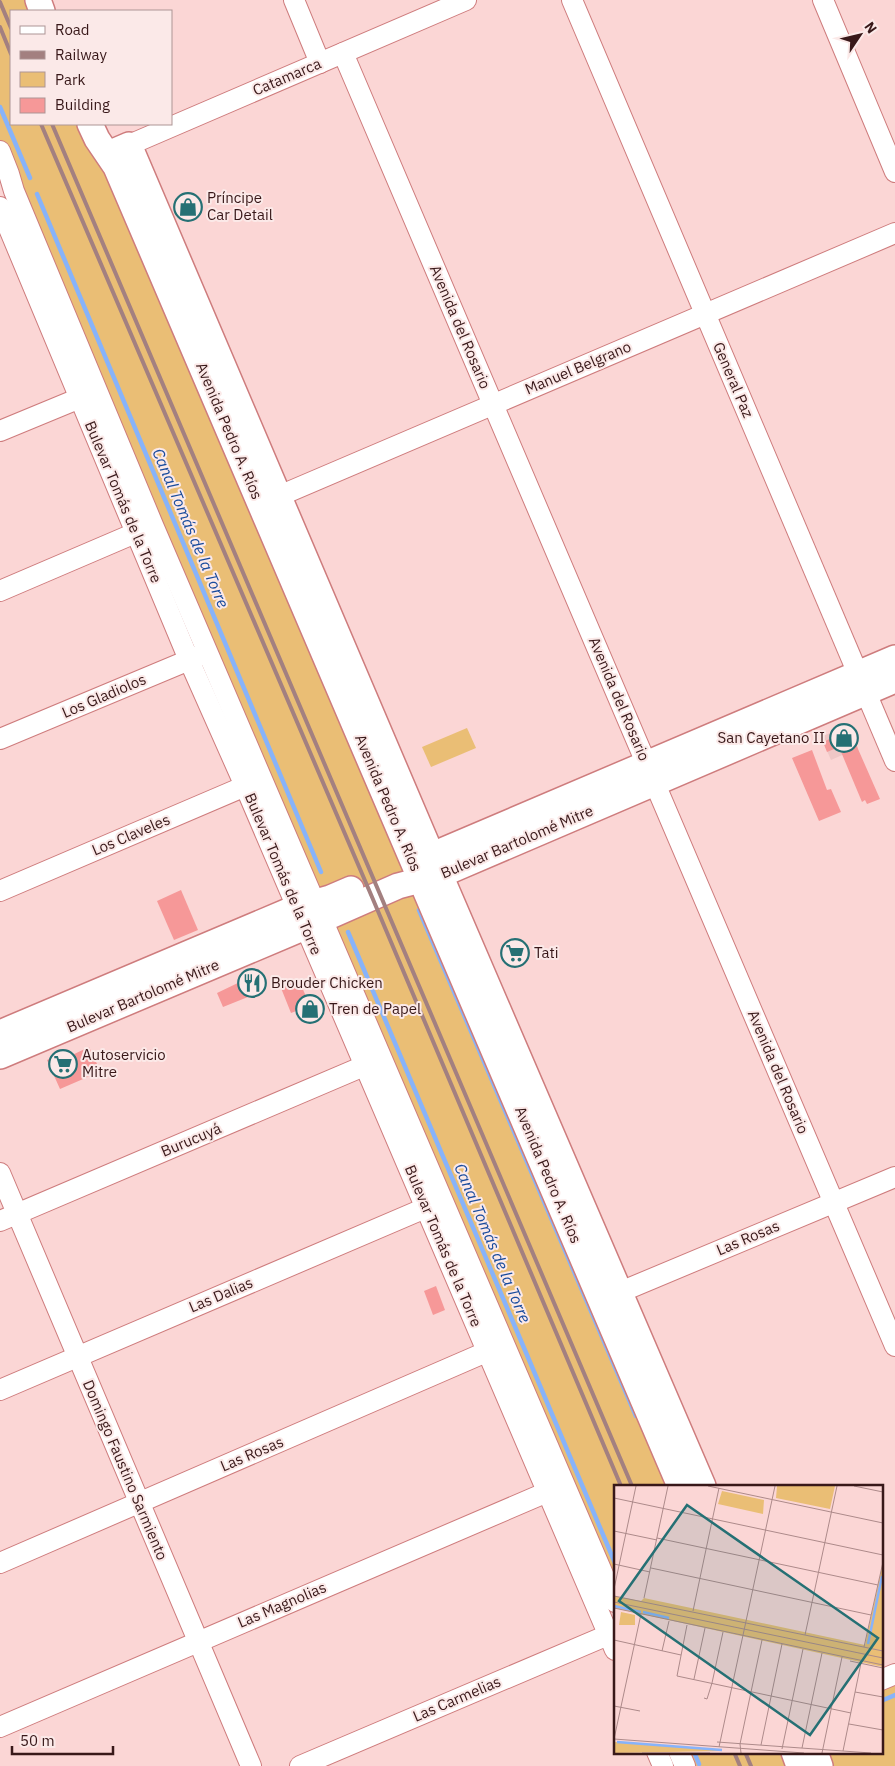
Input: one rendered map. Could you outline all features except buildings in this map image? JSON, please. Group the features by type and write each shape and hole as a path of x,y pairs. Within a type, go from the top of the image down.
{"main road":[{"name":"Avenida Pedro A. Ríos","path":"90,125 97,139 118,149 116,167 270,500 610,1296 703,1485"},
{"name":"Bulevar Bartolomé Mitre","path":"0,1056 310,914 330,898 427,869 651,774 862,683 895,658"},
{"name":"Bulevar Bartolomé Mitre","path":"862,683 895,680"},
{"name":"Bulevar Bartolomé Mitre","path":"0,1033 310,914"},
{"name":"Avenida Pedro A. Ríos","path":"610,1296 680,1485"},
{"path":"795,1754 799,1766"},
{"path":"816,1754 820,1766"}],"street":[{"path":"294,0 320,63"},
{"name":"Catamarca","path":"118,149 466,0"},
{"name":"General Paz","path":"572,0 895,761"},
{"path":"822,0 895,172"},
{"name":"Avenida del Rosario","path":"343,53 895,1346"},
{"name":"Bulevar Tomás de la Torre","path":"0,150 6,189 88,395 198,656 556,1488 613,1639"},
{"name":"Bulevar Tomás de la Torre","path":"0,207 88,395"},
{"name":"Manuel Belgrano","path":"270,500 895,233"},
{"path":"0,431 88,395"},
{"path":"0,591 144,529"},
{"name":"Los Gladiolos","path":"0,739 198,656"},
{"name":"Los Claveles","path":"0,891 253,782"},
{"name":"Burucuyá","path":"8,1217 373,1062"},
{"name":"Domingo Faustino Sarmiento","path":"0,1173 8,1217 78,1357 251,1766"},
{"name":"Las Rosas","path":"610,1296 895,1177"},
{"name":"Las Dalias","path":"0,1390 434,1204"},
{"name":"Las Rosas","path":"0,1563 496,1348"},
{"name":"Bulevar Tomás de la Torre","path":"556,1488 614,1600"},
{"name":"Las Magnolias","path":"0,1727 556,1488"},
{"name":"Las Carmelias","path":"300,1766 613,1639"},
{"path":"882,1680 895,1674"},
{"path":"659,1754 663,1766"},
{"path":"681,1754 685,1766"}],"shaded area":[{"path":"848,725 858,748 831,760 821,737"}],"green space":[{"path":"0,0 38,0 42,10 10,10 10,125 90,125 703,1485 614,1485 614,1600 0,151"},
{"path":"467,728 476,748 431,767 422,747"},
{"path":"895,1674 895,1766 685,1766 680,1754 882,1754 882,1680"}],"waterway":[{"name":"Canal Tomás de la Torre","path":"0,107 30,178"},
{"name":"Canal Tomás de la Torre","path":"37,194 321,872"},
{"path":"419,910 636,1416"},
{"name":"Canal Tomás de la Torre","path":"348,932 614,1561"},
{"path":"882,1701 895,1695"},
{"name":"Canal Tomás de la Torre","path":"695,1754 699,1764"}],"railway":[{"path":"0,2 10,26"},
{"path":"0,27 10,52"},
{"path":"41,125 372,897 621,1485"},
{"path":"52,125 632,1485"},
{"path":"735,1754 740,1766"},
{"path":"746,1754 751,1766"}],"place":[{"name":"Príncipe Car Detail","path":"188,207"},
{"name":"San Cayetano II","path":"844,738"},
{"name":"Tati","path":"515,953"},
{"name":"Brouder Chicken","path":"252,983"},
{"name":"Tren de Papel","path":"310,1009"},
{"name":"Autoservicio Mitre","path":"63,1064"}]}
